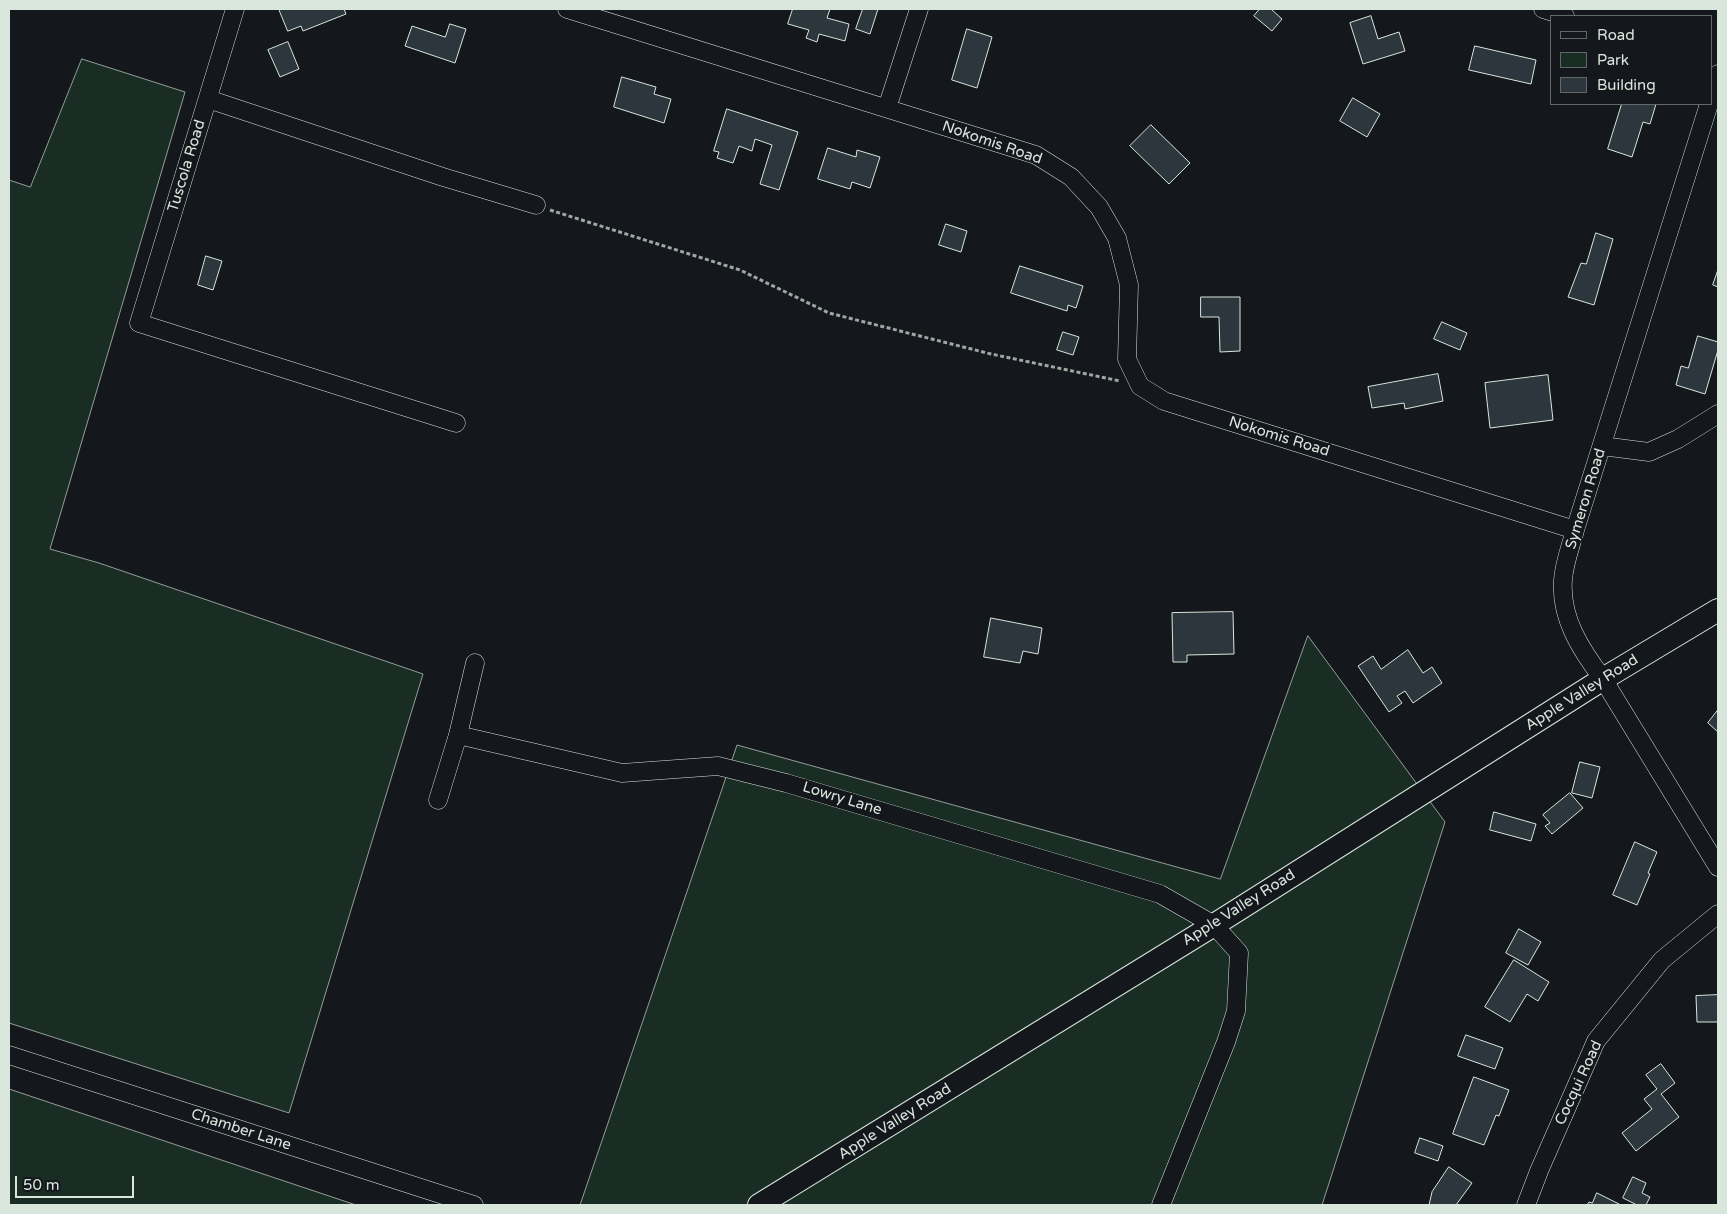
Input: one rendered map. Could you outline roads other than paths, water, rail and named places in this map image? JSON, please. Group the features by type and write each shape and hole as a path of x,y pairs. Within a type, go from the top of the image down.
{"main road":[{"name":"Apple Valley Road","path":"759,1205 1214,924 1603,679 1718,610"}],"street":[{"name":"Tuscola Road","path":"235,9 139,323 456,423"},
{"name":"Nokomis Road","path":"571,9 1036,155 1071,176 1099,206 1116,238 1129,286 1128,359 1140,386 1164,401 1575,530"},
{"path":"887,108 919,9"},
{"path":"1543,9 1562,15"},
{"path":"1712,95 1718,74"},
{"path":"208,99 443,177 536,205"},
{"name":"Symeron Road","path":"1709,105 1575,530 1563,580 1564,600 1568,619 1576,638 1718,867"},
{"path":"1602,446 1649,452 1678,440 1718,414"},
{"path":"438,800 458,735 475,663"},
{"name":"Lowry Lane","path":"458,735 622,773 718,766 786,782 1160,894 1214,924"},
{"name":"Cocqui Road","path":"1526,1205 1596,1041 1662,960 1718,914"},
{"path":"1160,1205 1226,1042 1236,1011 1239,953 1214,924"},
{"name":"Chamber Lane","path":"9,1055 474,1205"}]}
